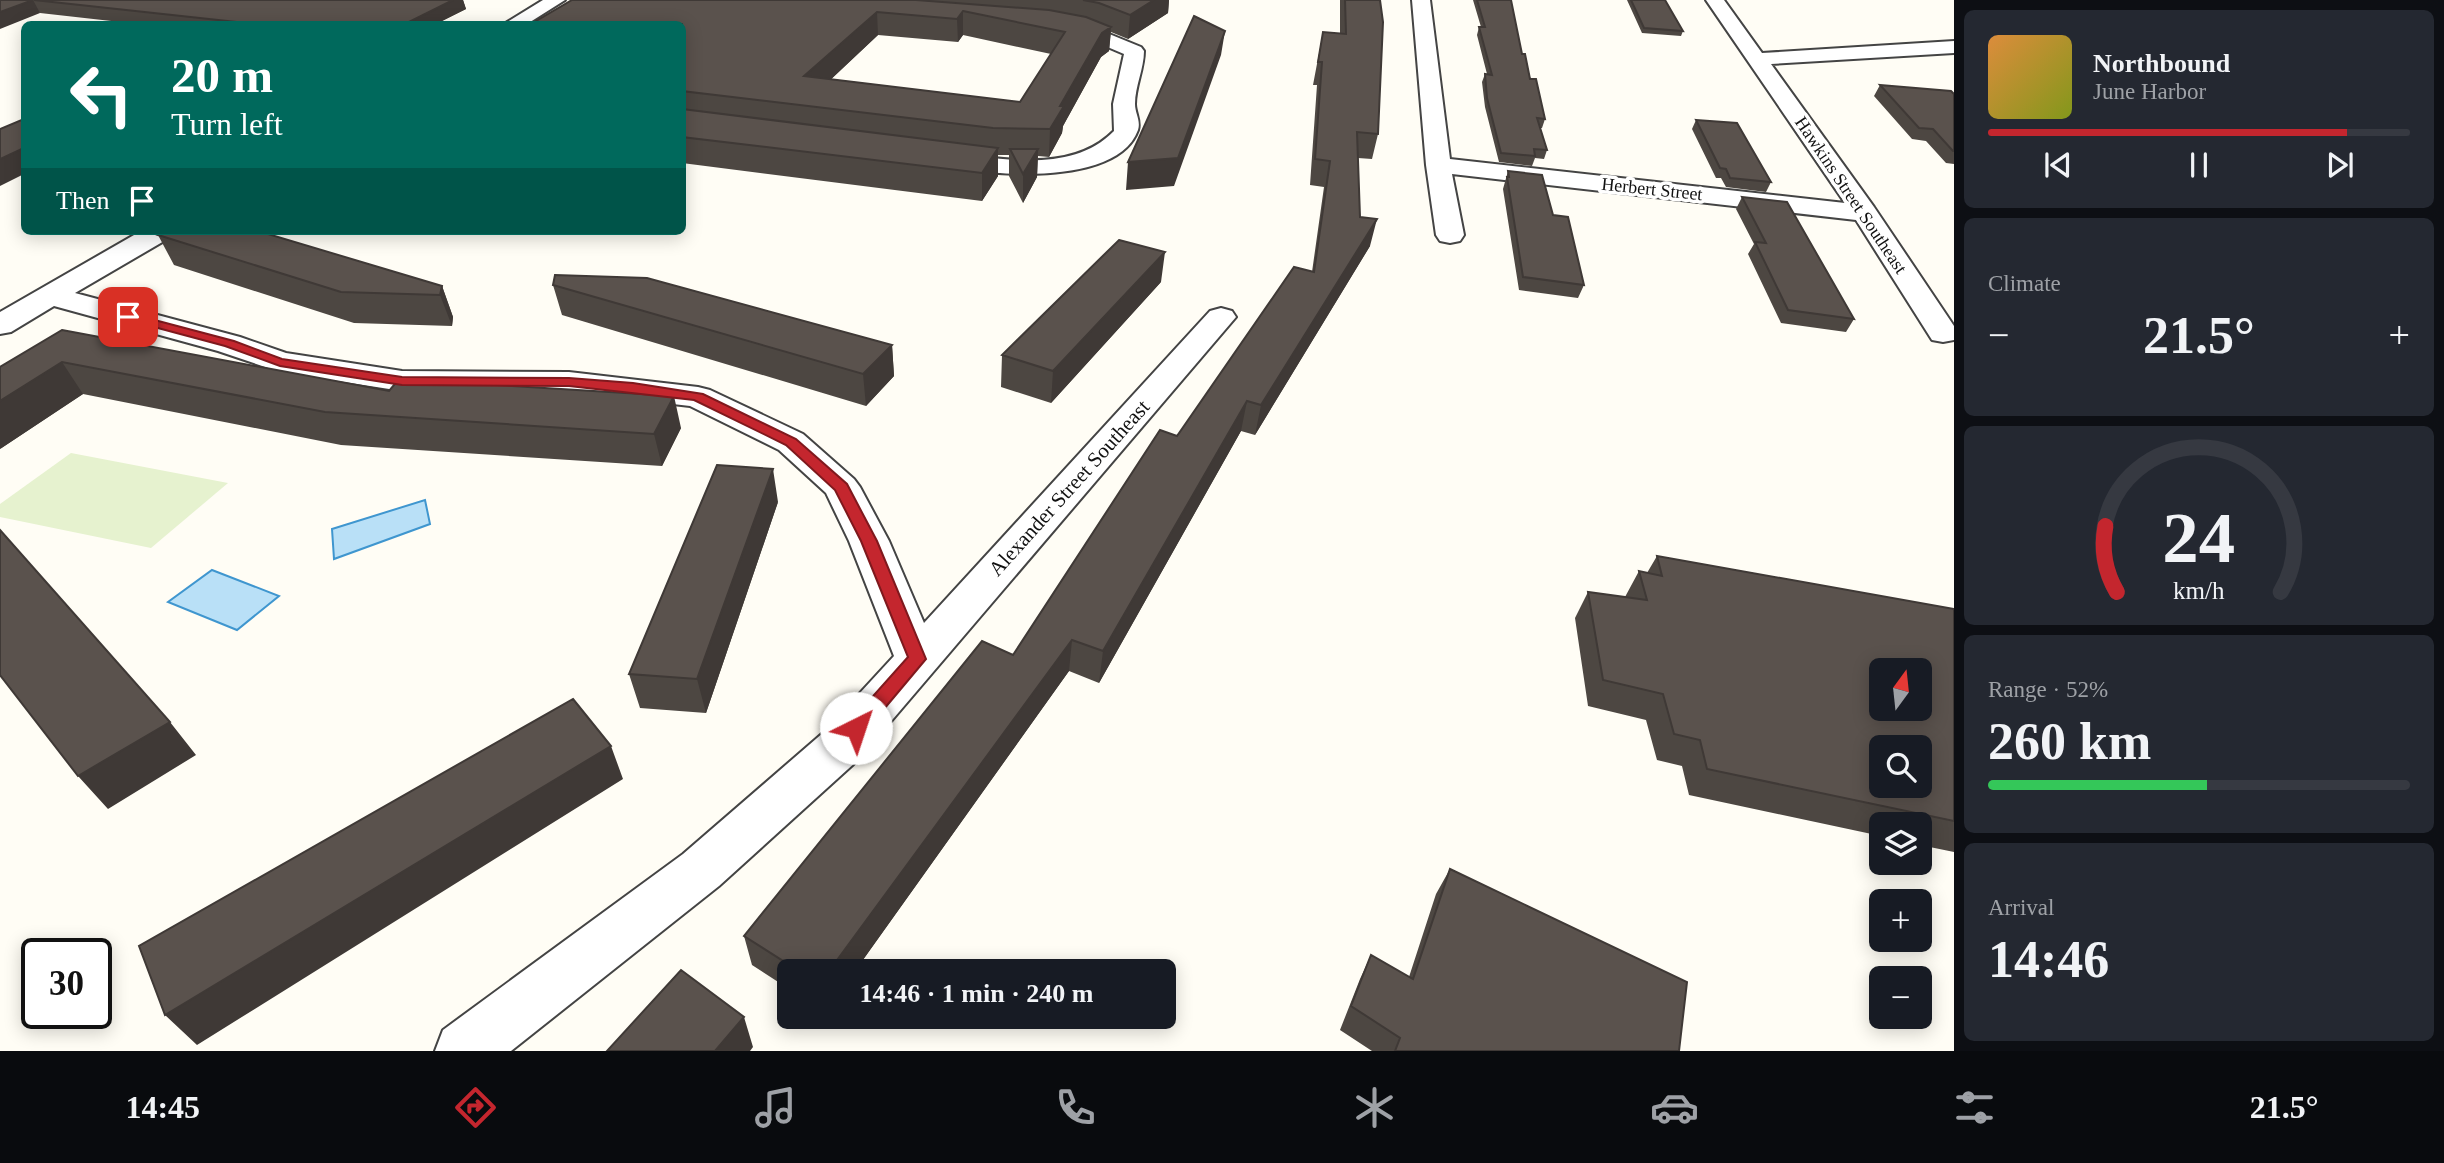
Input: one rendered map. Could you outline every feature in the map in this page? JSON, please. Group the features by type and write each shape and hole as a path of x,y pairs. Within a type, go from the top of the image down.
{"street":[{"path":"519,21 556,0"},
{"path":"1421,0 1438,165 1450,235"},
{"name":"Hawkins Street Southeast","path":"1715,0 1865,213 1943,333"},
{"path":"927,156 1039,167 1072,163 1098,156 1114,147 1124,135 1128,126 1124,103 1135,51 1090,33 1034,24"},
{"path":"1758,59 1954,47"},
{"name":"Herbert Street","path":"1438,165 1865,213"},
{"path":"0,325 155,235"},
{"path":"51,296 229,344 280,362 402,381 569,382 633,387 698,397 791,442 841,488 869,541 917,659"},
{"name":"Alexander Street Southeast","path":"464,1051 701,870 841,746 1221,317"}],"green space":[{"path":"71,453 228,483 151,548 0,517 0,504"}],"water":[{"path":"425,500 430,524 334,559 332,529"},
{"path":"212,570 279,596 237,630 168,602"}],"building":[{"path":"0,0 33,0 0,12"},
{"path":"34,0 453,0 411,21 227,21"},
{"path":"572,0 916,0 1049,10 1086,17 1111,27 1102,33 1060,106 1064,106 1050,129 993,128 686,91 686,21 536,21","holes":["963,11 1065,32 1020,102 804,76 877,12 957,19"]},
{"path":"1083,0 1154,0 1130,15"},
{"path":"1345,0 1380,0 1383,22 1378,134 1357,132 1360,217 1377,219 1261,405 1247,401 1103,651 1072,640 838,959 780,959 744,936 982,641 1013,655 1160,430 1177,436 1294,267 1314,272 1330,161 1315,159 1322,62 1318,62 1323,32 1346,34"},
{"path":"1477,0 1511,0 1522,54 1525,54 1530,79 1536,79 1545,119 1537,118 1547,150 1534,149 1535,156 1501,153 1487,98 1485,74 1492,75 1479,27 1485,27"},
{"path":"1631,0 1665,0 1683,31 1644,28"},
{"path":"1194,16 1225,31 1178,158 1128,162"},
{"path":"1880,85 1951,91 1954,94 1954,151 1933,129 1919,128"},
{"path":"686,109 998,148 982,173 686,137"},
{"path":"21,120 21,149 0,159 0,129"},
{"path":"1696,120 1737,123 1771,182 1730,178 1726,169 1720,168"},
{"path":"1010,149 1038,149 1023,174"},
{"path":"1508,171 1542,175 1553,215 1568,217 1584,285 1523,277"},
{"path":"1742,197 1787,202 1854,319 1788,310 1755,242 1766,243"},
{"path":"158,235 271,235 442,286 440,295 341,292"},
{"path":"1119,240 1165,252 1053,371 1002,355"},
{"path":"555,275 647,278 892,345 863,374 553,285"},
{"path":"62,330 389,391 399,379 674,396 654,434 325,412 62,362 0,401 0,367"},
{"path":"717,465 773,469 697,679 629,674"},
{"path":"0,530 170,722 78,776 0,675"},
{"path":"1657,556 1954,609 1954,821 1932,816 1932,812 1911,812 1707,769 1700,740 1674,734 1663,694 1603,680 1588,592 1647,600 1639,571 1662,576"},
{"path":"573,699 611,746 165,1015 139,946"},
{"path":"1450,869 1687,982 1679,1051 1395,1051 1400,1038 1351,1006 1371,955 1413,979"},
{"path":"681,970 744,1017 715,1051 607,1051"}],"route":[{"path":"128,317 229,344 280,362 402,381 569,382 633,387 698,397 791,442 841,488 869,541 917,659 856,728"}]}
